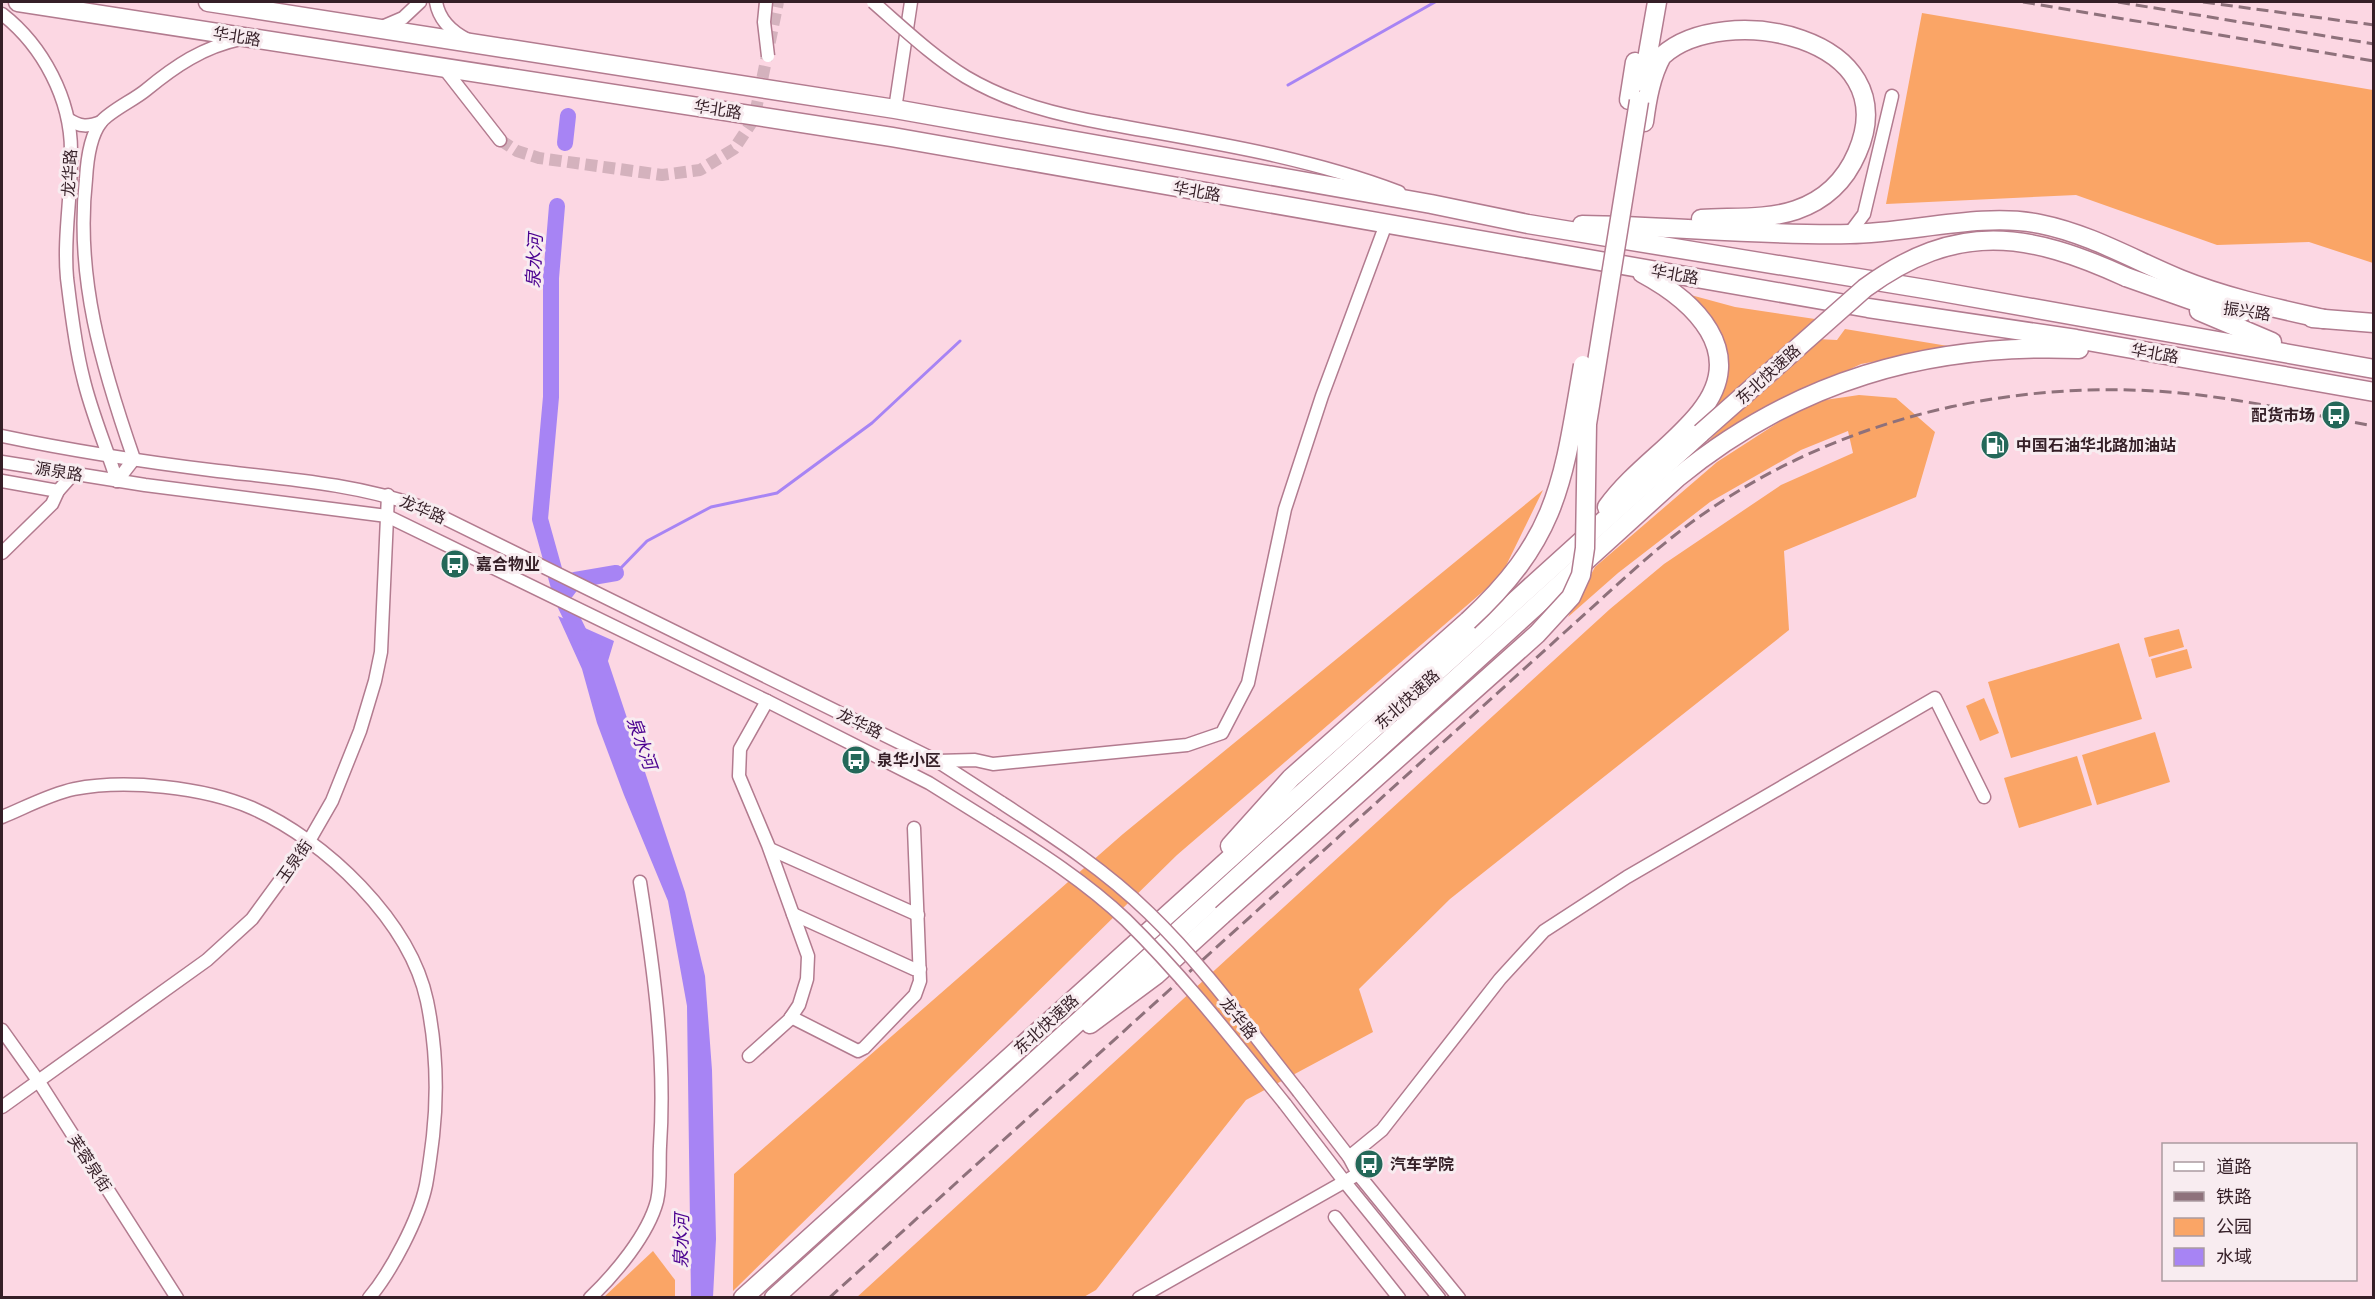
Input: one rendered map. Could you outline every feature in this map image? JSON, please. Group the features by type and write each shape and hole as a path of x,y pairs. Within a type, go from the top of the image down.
{"highway":[{"name":"华北路","path":"18,2 892,137 1868,308 2171,356 2373,392"},
{"name":"华北路","path":"208,2 895,109 1431,204 1528,224 1931,290 2373,369"},
{"path":"1034,1062 1131,994 1222,915 1538,634 1562,609 1574,592 1584,561 1585,446 1591,391 1638,101 1645,2"},
{"path":"1188,896 1291,778 1499,592 1526,559 1546,524 1559,488 1657,2"},
{"path":"1638,101 1662,56 1682,31 1701,18"},
{"path":"1649,226 1683,220 1795,210 1825,196 1837,185 1846,174 1860,147 1866,114 1864,96 1851,64 1824,32"},
{"path":"1528,224 1849,234 1905,232 1982,221 2011,220 2039,224 2096,242 2214,293 2324,319"},
{"name":"东北快速路","path":"743,1298 1701,433 1865,288 1928,252 1976,241 2024,242 2076,254 2126,277"},
{"path":"1586,537 1625,484 1699,414 1711,397 1718,371 1717,351 1711,332 1694,309 1657,281 1617,264"},
{"path":"2126,277 2254,336 2340,363"},
{"name":"振兴路","path":"2126,277 2194,302 2228,309 2373,323"},
{"name":"东北快速路","path":"774,1298 1677,478 1741,432 1792,402 1832,385 1920,360 2015,349 2088,350 2171,356"}],"street":[{"path":"380,28 403,18 420,2"},
{"path":"436,2 442,18 449,27 471,42"},
{"path":"766,2 764,22 768,57"},
{"path":"873,2 933,54 986,87 1038,108 1316,164 1431,204"},
{"path":"895,109 911,2"},
{"name":"龙华路","path":"2,14 39,52 52,75 68,119 71,151 67,206 67,277 82,377 117,481 387,516 768,701 929,783 1068,873 1124,919 1173,968 1285,1104 1438,1298"},
{"path":"68,119 77,126 90,126 101,122 177,65 210,48 249,38"},
{"path":"443,67 500,140"},
{"path":"1849,234 1864,214 1892,96"},
{"path":"101,122 88,155 82,213 84,275 107,383 134,459 117,481"},
{"path":"937,761 975,760 993,764 1027,761 1186,745 1222,733 1248,683 1285,509 1322,396 1386,224"},
{"name":"源泉路","path":"2,436 109,457"},
{"name":"龙华路","path":"109,457 335,485 388,495 424,508 937,761 1075,850 1149,913 1185,952 1299,1092 1349,1157 1358,1174 1459,1298"},
{"name":"源泉路","path":"2,462 117,481"},
{"path":"2,553 52,504 58,490 74,473"},
{"path":"2,481 58,490"},
{"name":"玉泉街","path":"2,1107 207,960 252,920 309,841 332,801 360,731 375,681 381,652 388,495"},
{"path":"1349,1157 1382,1130 1500,979 1544,931 1627,878 1935,698 1984,798"},
{"path":"749,1056 800,1005 807,979 808,956 770,849 739,776 740,748 768,701"},
{"path":"2,816 73,789 143,786 192,790 252,808 309,841 387,915 412,961 427,999 438,1094 426,1188 385,1279 369,1298"},
{"path":"790,1017 858,1052 915,996 920,981 920,969 914,828"},
{"path":"770,849 918,915"},
{"path":"590,1298 610,1279 638,1240 657,1201 663,1100 660,1014 640,882"},
{"path":"793,914 914,969 920,969"},
{"name":"芙蓉泉街","path":"2,1030 39,1082 177,1298"},
{"path":"1139,1298 1358,1174"},
{"path":"1335,1217 1399,1298"}],"green space":[{"path":"1922,13 2373,90 2373,263 2309,242 2217,245 2076,195 1886,204"},
{"path":"1687,294 1735,307 1815,319 1706,417 1725,369"},
{"path":"1845,329 1954,347 1861,364 1768,408 1707,442 1817,339 1837,340"},
{"path":"1859,395 1896,398 1935,432 1916,497 1784,551 1789,630 1450,899 1359,989 1373,1032 1246,1100 1096,1290 1082,1298 856,1298 1610,609 1664,564 1781,485 1853,453 1848,431 1801,450 1710,502 1618,573 1568,617 1595,567 1717,462 1779,422 1818,401"},
{"path":"1543,490 1501,576 1177,855 733,1291 734,1174 1123,834"},
{"path":"2179,629 2184,647 2149,657 2144,638"},
{"path":"2119,643 2142,719 2011,758 1988,682"},
{"path":"2187,649 2192,668 2156,678 2151,659"},
{"path":"1984,698 1999,733 1980,741 1966,706"},
{"path":"2155,732 2170,782 2097,805 2082,755"},
{"path":"2077,756 2092,805 2019,828 2004,778"},
{"path":"653,1251 675,1280 675,1297 604,1297"}],"water":[{"name":"泉水河","path":"558,616 614,641 608,661 685,892 705,976 712,1070 716,1239 713,1297 691,1297 687,1006 668,901 597,723 582,669"}],"waterway":[{"path":"1288,85 1435,2"},
{"name":"泉水河","path":"565,143 568,116"},
{"name":"泉水河","path":"557,206 551,278 551,397 540,519 562,598 584,643"},
{"path":"616,573 647,541 711,507 777,493 872,423 960,341"},
{"path":"566,592 575,580 616,573"}],"tunnel":[{"path":"500,140 517,151 539,158 662,175 700,170 734,149 754,119 778,2"}],"railway":[{"path":"2023,2 2374,61"},
{"path":"2118,2 2374,44"},
{"path":"2203,2 2374,25"},
{"path":"829,1298 1647,558 1727,498 1783,466 1841,440 1901,420 1964,404 2027,394 2090,390 2182,393 2264,405 2374,426"}],"place":[{"name":"配货市场","path":"2336,415"},
{"name":"中国石油华北路加油站","path":"1995,445"},
{"name":"嘉合物业","path":"455,564"},
{"name":"泉华小区","path":"856,760"},
{"name":"汽车学院","path":"1369,1164"}]}
